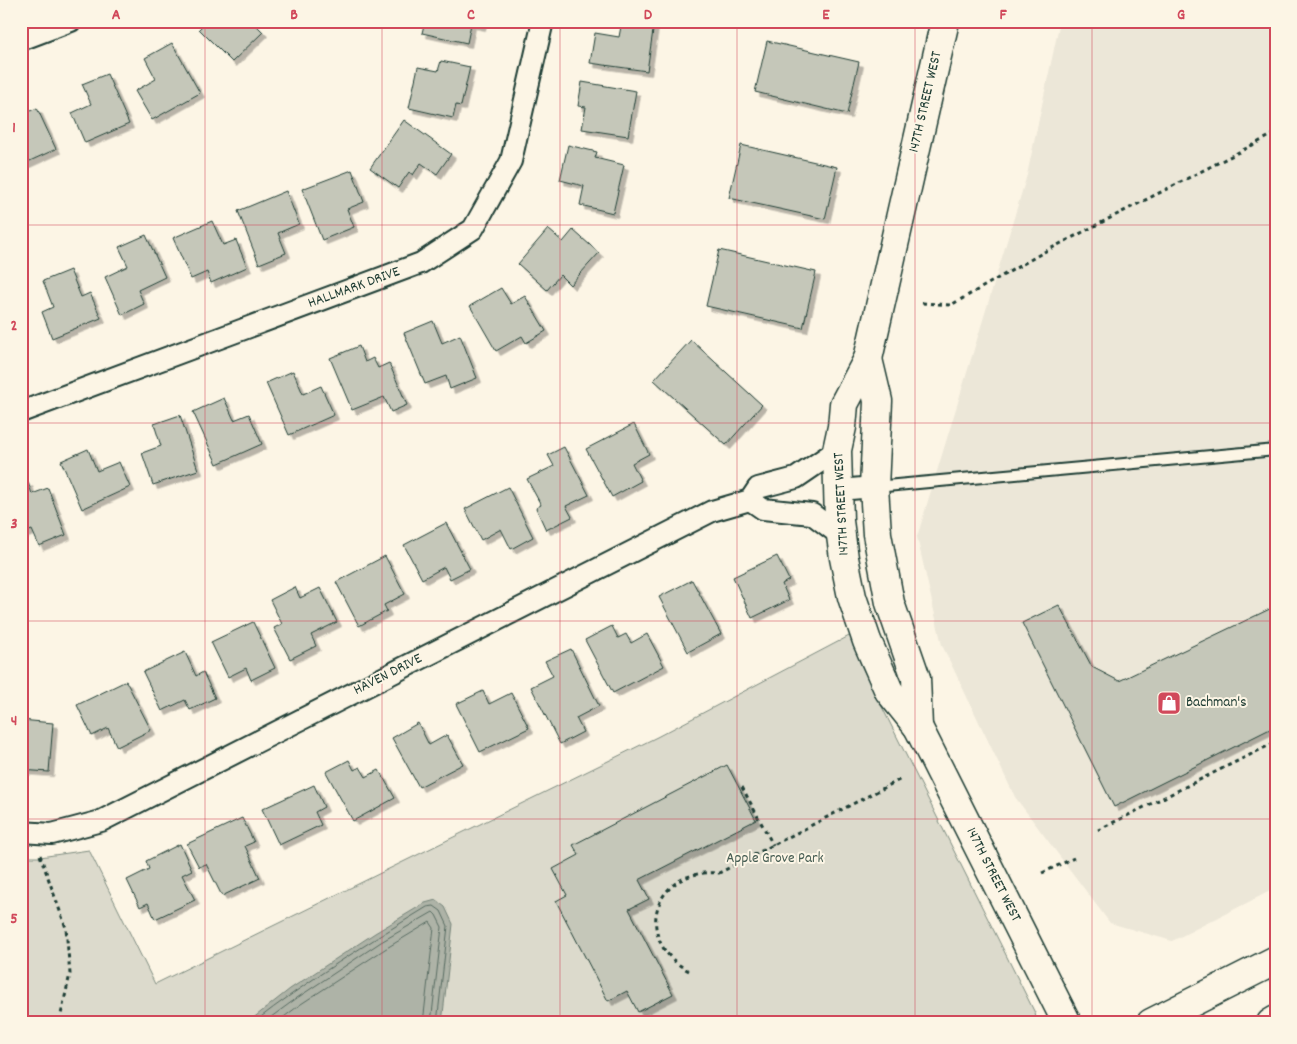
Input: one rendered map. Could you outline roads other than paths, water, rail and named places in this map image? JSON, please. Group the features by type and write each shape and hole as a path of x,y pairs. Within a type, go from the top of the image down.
{"main road":[{"name":"147TH STREET WEST","path":"945,21 868,359 844,404 837,450 841,536 852,597 866,641 889,691 918,727 1067,1023"},
{"name":"147TH STREET WEST","path":"868,359 878,401 874,487 877,534 890,603 916,678 918,727"},
{"path":"1152,1023 1276,960"},
{"path":"1271,1023 1276,1020"}],"street":[{"path":"21,40 71,21"},
{"name":"HALLMARK DRIVE","path":"21,412 421,263 473,229 511,161 543,21"},
{"name":"HAVEN DRIVE","path":"27,833 52,834 101,820 712,511 750,500 758,488 796,478 837,450"},
{"path":"838,490 874,487"},
{"path":"750,500 763,510 812,514 841,536"}],"lane":[{"path":"874,487 1276,450"}],"water":[{"path":"436,900 445,907 453,924 442,1023 247,1023 290,989 375,933 425,903"}],"place":[{"name":"Bachman's","path":"1169,703"}],"park label":[{"name":"Apple Grove Park","path":"775,859"}]}
